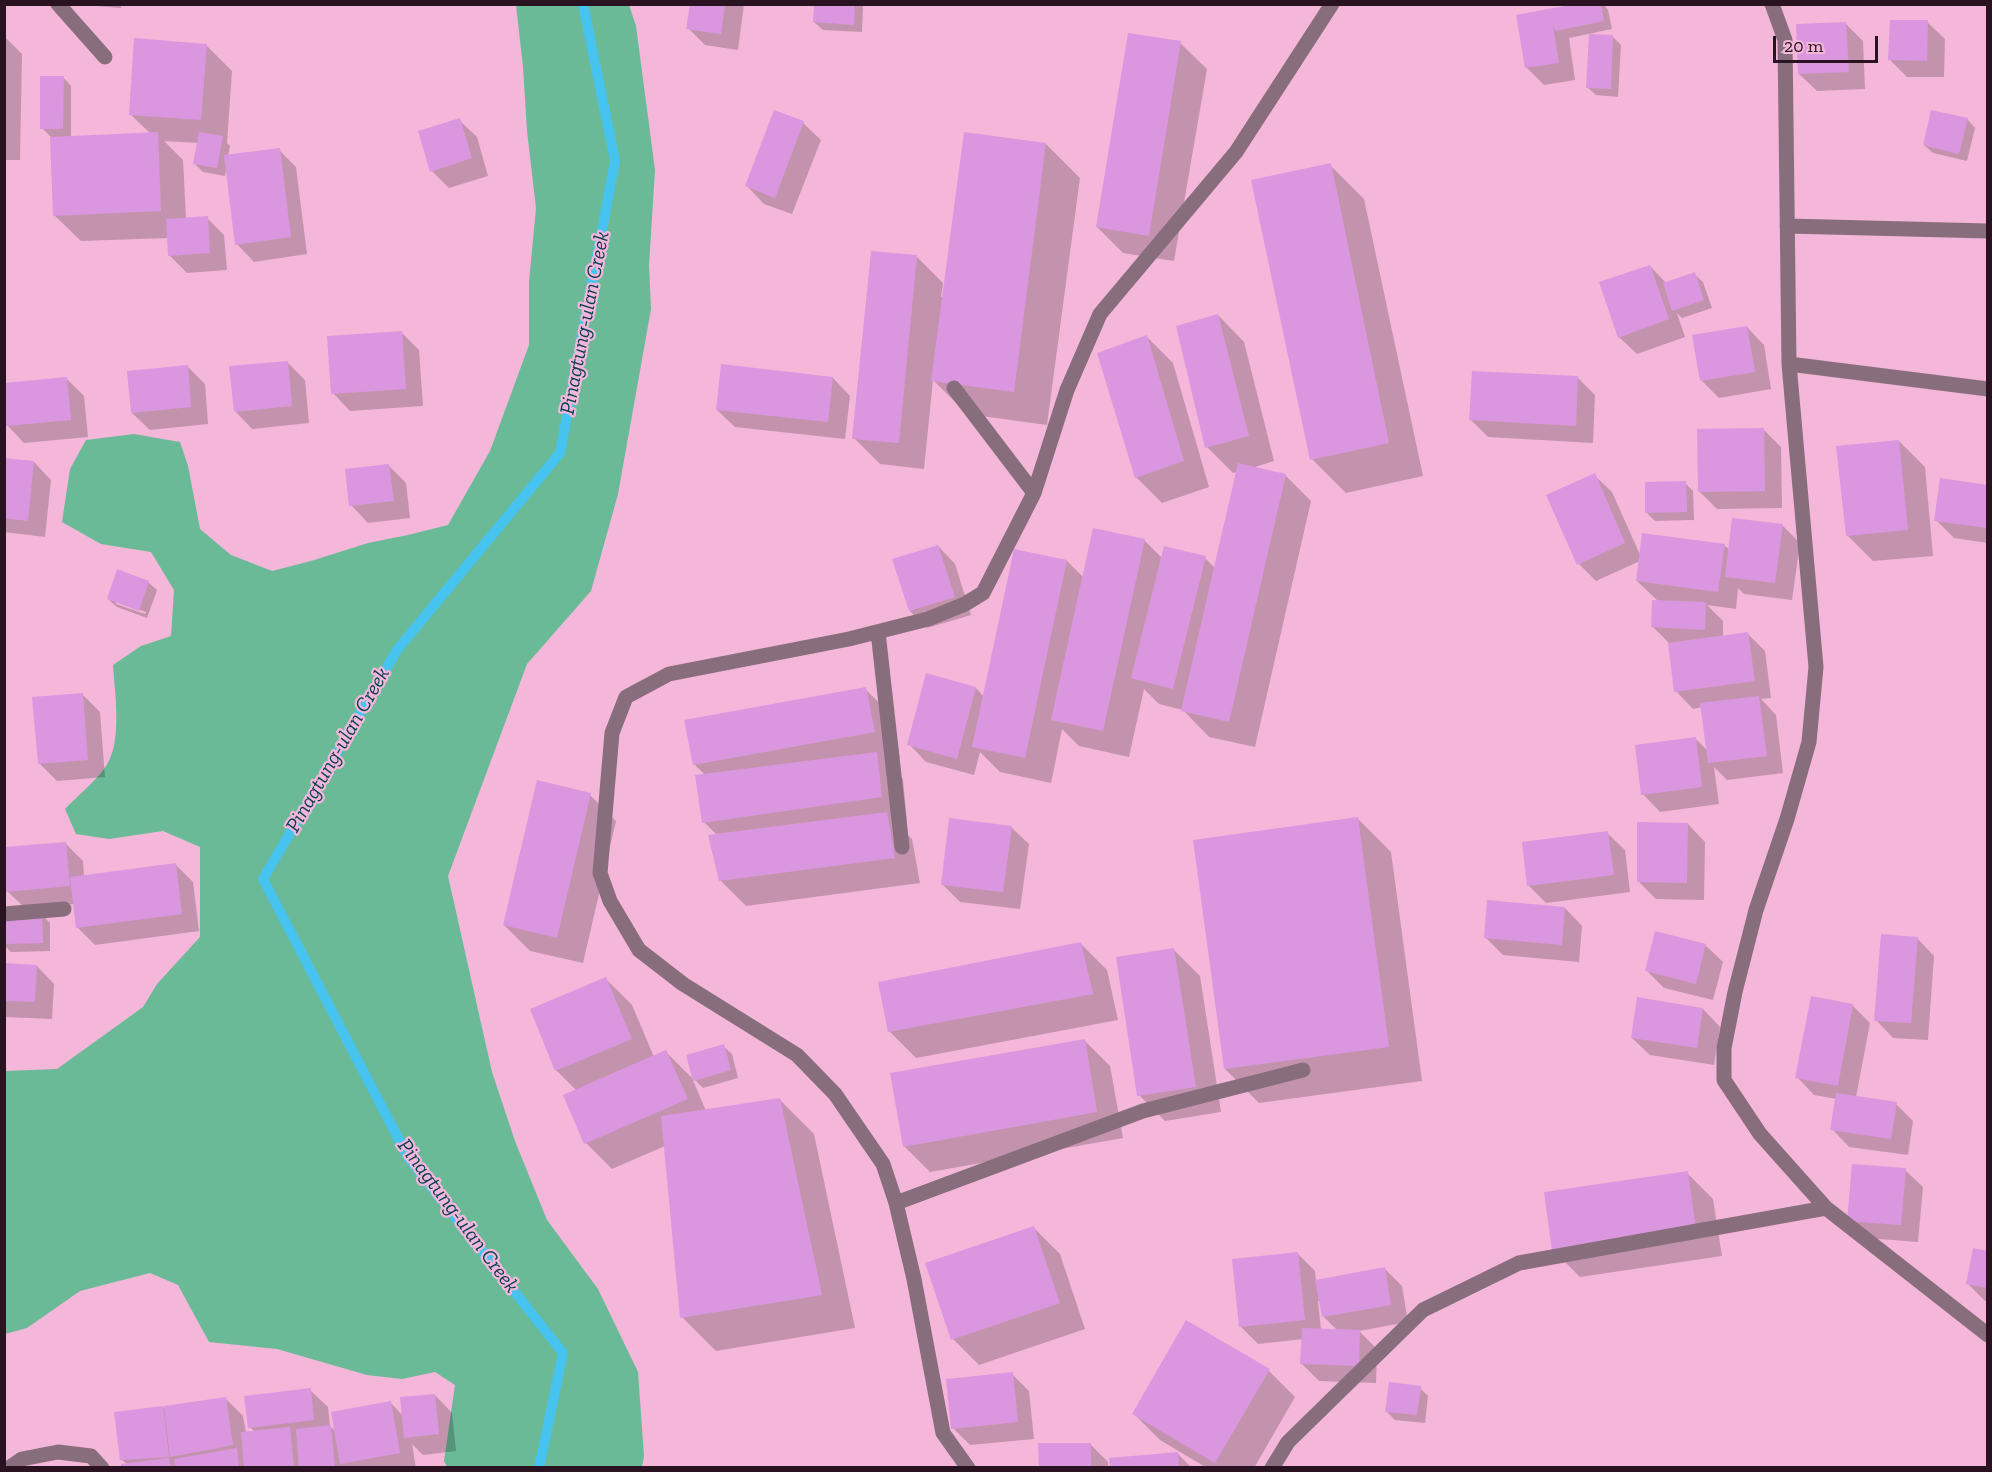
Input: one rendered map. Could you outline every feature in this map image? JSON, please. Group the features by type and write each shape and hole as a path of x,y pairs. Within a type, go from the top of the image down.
{"street":[{"path":"58,4 105,57"},
{"path":"968,1467 943,1433 914,1279 884,1164 836,1094 797,1055 683,984 639,950 610,901 600,873 612,733 626,697 669,674 878,632 928,619 964,604 983,593 1034,493 1067,390 1100,314 1236,152 1332,4"},
{"path":"1772,4 1785,40 1789,364 1816,668 1809,742 1787,819 1756,910 1735,992 1724,1048 1724,1080 1760,1134 1826,1208 1988,1335"},
{"path":"1787,226 1988,231"},
{"path":"1789,364 1988,389"},
{"path":"954,388 1034,493"},
{"path":"878,632 902,848"},
{"path":"4,914 64,909"},
{"path":"896,1203 1143,1111 1303,1070"},
{"path":"1272,1467 1288,1442 1423,1310 1519,1263 1826,1208"},
{"path":"9,1467 22,1459 58,1452 91,1456 102,1467"}],"green space":[{"path":"516,5 629,5 636,26 655,170 649,265 651,309 618,494 591,591 527,664 448,876 492,1072 515,1141 547,1220 598,1289 638,1372 644,1456 642,1467 447,1467 444,1461 455,1385 435,1372 402,1379 367,1375 277,1349 209,1342 178,1285 150,1273 80,1291 27,1328 5,1334 5,1071 57,1069 143,1007 157,984 200,937 200,847 163,831 109,839 76,834 65,809 104,769 114,747 116,705 113,665 141,646 171,636 174,590 151,552 101,544 62,522 70,469 86,440 134,434 180,442 188,466 200,529 231,555 272,571 368,543 448,525 490,451 529,345 529,282 536,208"}],"building":[{"path":"690,4 725,4 721,34 686,29"},
{"path":"814,4 855,4 854,25 813,22"},
{"path":"1575,4 1601,4 1604,21 1555,31 1552,20 1559,63 1525,68 1516,15"},
{"path":"1890,20 1928,20 1927,61 1888,60"},
{"path":"1846,22 1849,72 1798,74 1796,24"},
{"path":"1128,33 1181,41 1149,236 1096,227"},
{"path":"1589,34 1613,35 1611,89 1586,88"},
{"path":"134,38 207,44 201,120 129,115"},
{"path":"40,76 64,76 63,129 40,129"},
{"path":"774,110 804,121 775,198 745,186"},
{"path":"1931,110 1968,118 1959,154 1923,145"},
{"path":"460,118 472,158 430,172 418,131"},
{"path":"158,132 161,211 53,216 50,137"},
{"path":"199,132 223,136 217,168 193,164"},
{"path":"964,132 1046,143 1014,392 931,381"},
{"path":"280,148 291,237 235,245 224,155"},
{"path":"1331,163 1389,443 1310,460 1251,180"},
{"path":"208,216 210,253 168,256 166,219"},
{"path":"871,251 917,255 899,443 852,439"},
{"path":"1650,265 1669,319 1618,338 1599,282"},
{"path":"1695,272 1704,300 1672,311 1663,283"},
{"path":"1218,314 1249,436 1205,448 1176,326"},
{"path":"1747,326 1755,372 1700,381 1692,335"},
{"path":"402,331 406,389 331,394 327,336"},
{"path":"1147,335 1184,461 1135,478 1097,353"},
{"path":"288,361 292,406 234,412 229,366"},
{"path":"721,364 833,377 828,422 716,410"},
{"path":"188,365 191,407 131,413 127,371"},
{"path":"1472,371 1578,376 1576,426 1469,420"},
{"path":"67,377 71,420 6,426 4,383"},
{"path":"1764,428 1765,491 1698,492 1697,429"},
{"path":"1899,440 1908,530 1846,536 1836,446"},
{"path":"4,458 34,461 28,521 4,518"},
{"path":"1238,463 1286,474 1229,722 1181,711"},
{"path":"389,464 394,501 349,506 345,469"},
{"path":"1595,473 1625,543 1577,565 1546,495"},
{"path":"1940,478 1988,485 1988,528 1934,521"},
{"path":"1686,481 1687,512 1645,513 1645,482"},
{"path":"1732,518 1783,524 1775,583 1725,577"},
{"path":"1093,528 1145,539 1103,731 1051,720"},
{"path":"1642,533 1725,544 1718,592 1636,581"},
{"path":"938,545 955,597 909,611 892,559"},
{"path":"1164,546 1206,556 1173,689 1131,678"},
{"path":"1014,549 1067,560 1025,758 972,747"},
{"path":"117,569 149,581 139,611 107,599"},
{"path":"1652,600 1706,602 1705,630 1651,627"},
{"path":"1748,632 1755,681 1674,692 1668,643"},
{"path":"926,673 976,687 957,759 907,745"},
{"path":"866,687 875,732 693,765 684,720"},
{"path":"83,693 88,760 38,764 32,697"},
{"path":"1759,696 1767,756 1708,763 1700,703"},
{"path":"1696,737 1702,787 1641,795 1635,745"},
{"path":"877,752 882,797 702,823 695,775"},
{"path":"537,780 591,793 557,938 503,925"},
{"path":"887,812 895,858 719,881 708,835"},
{"path":"1358,817 1389,1047 1224,1069 1193,840"},
{"path":"949,818 1012,826 1003,892 941,885"},
{"path":"1637,822 1688,823 1687,883 1637,882"},
{"path":"1608,831 1614,875 1527,886 1522,842"},
{"path":"66,842 70,886 6,892 4,847"},
{"path":"176,863 182,914 76,928 70,877"},
{"path":"1487,900 1565,907 1562,945 1484,938"},
{"path":"42,913 43,943 4,944 4,914"},
{"path":"1655,931 1706,944 1696,984 1645,971"},
{"path":"1881,934 1918,937 1911,1023 1874,1021"},
{"path":"1081,942 1093,994 888,1032 878,982"},
{"path":"1174,948 1196,1087 1137,1096 1116,957"},
{"path":"4,963 37,965 35,1002 4,1001"},
{"path":"606,977 632,1039 555,1071 530,1009"},
{"path":"1811,996 1853,1004 1838,1086 1795,1078"},
{"path":"1637,997 1703,1008 1697,1048 1631,1038"},
{"path":"1085,1039 1097,1112 903,1147 890,1073"},
{"path":"724,1044 731,1070 693,1081 686,1055"},
{"path":"666,1050 688,1099 584,1144 563,1095"},
{"path":"1836,1093 1897,1102 1891,1139 1830,1130"},
{"path":"780,1098 822,1295 680,1318 661,1116"},
{"path":"1852,1164 1906,1168 1901,1225 1847,1221"},
{"path":"1688,1171 1696,1230 1552,1251 1544,1192"},
{"path":"1034,1226 1060,1303 951,1340 925,1263"},
{"path":"1973,1248 1988,1251 1988,1288 1966,1284"},
{"path":"1298,1252 1305,1320 1239,1327 1232,1259"},
{"path":"1385,1267 1391,1305 1322,1317 1315,1280"},
{"path":"1186,1320 1270,1369 1215,1463 1132,1414"},
{"path":"1302,1328 1360,1330 1359,1366 1300,1364"},
{"path":"1013,1372 1018,1422 951,1429 946,1379"},
{"path":"1389,1382 1421,1386 1417,1415 1385,1412"},
{"path":"311,1388 314,1420 248,1428 244,1396"},
{"path":"435,1394 439,1434 404,1438 400,1397"},
{"path":"226,1397 233,1445 170,1457 164,1406"},
{"path":"391,1401 400,1453 340,1464 331,1412"},
{"path":"163,1406 169,1457 120,1460 114,1412"},
{"path":"331,1425 335,1468 299,1468 296,1429"},
{"path":"290,1427 294,1468 244,1468 241,1432"},
{"path":"1038,1443 1091,1443 1091,1468 1039,1468"},
{"path":"237,1448 239,1468 175,1468 174,1459"},
{"path":"1178,1452 1179,1468 1110,1468 1109,1458"},
{"path":"169,1458 171,1468 121,1468 121,1464"}],"waterway":[{"name":"Pinagtung-ulan Creek","path":"539,1468 563,1353 409,1159 263,879 397,650 560,453 615,161 583,4"}]}
